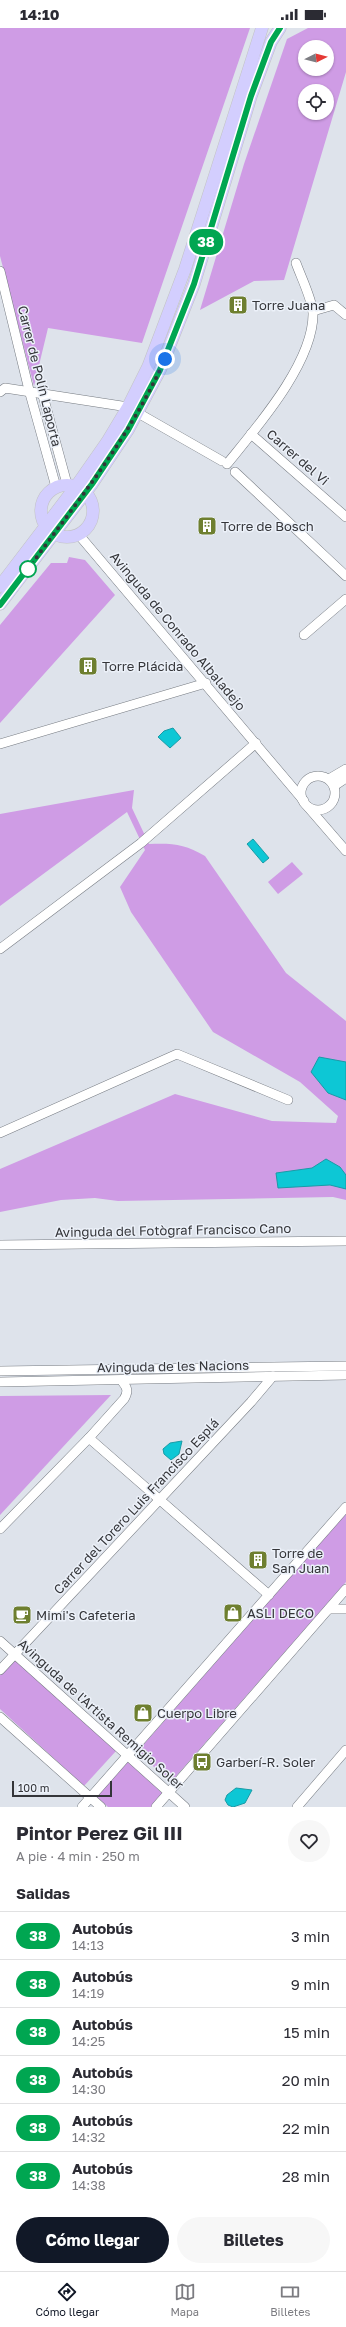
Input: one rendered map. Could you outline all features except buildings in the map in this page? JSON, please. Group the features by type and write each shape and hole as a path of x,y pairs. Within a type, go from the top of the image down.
{"main road":[{"path":"133,410 148,367 166,324 262,28"},
{"path":"0,604 49,531 72,487 133,410 160,370 182,315 251,96 271,42 280,28"},
{"path":"72,487 91,502 91,524 79,535 68,538 49,531 42,513 44,500 72,487"},
{"path":"0,586 49,531"}],"street":[{"path":"0,392 5,388 29,390 133,410 224,463 251,434 289,383 311,336 313,311 296,263"},
{"name":"Carrer de Polín Laporta","path":"0,271 29,390 72,487"},
{"path":"313,311 334,305 346,315"},
{"name":"Carrer de Polín Laporta","path":"42,392 72,487"},
{"name":"Carrer del Vi","path":"251,434 346,517"},
{"path":"235,472 346,576"},
{"name":"Avinguda de Conrado Albaladejo","path":"79,535 206,683 346,851"},
{"path":"304,635 346,599"},
{"path":"0,744 206,683"},
{"path":"0,949 142,843 256,743"},
{"path":"331,782 346,769"},
{"path":"292,785 297,787 304,784 310,778 317,776 331,782 346,778"},
{"path":"321,821 327,807 334,799 331,782"},
{"path":"304,784 302,791 305,803 315,809 327,807"},
{"path":"0,1133 176,1054 288,1100"},
{"name":"Avinguda del Fotògraf Francisco Cano","path":"0,1244 346,1240"},
{"name":"Avinguda de les Nacions","path":"0,1371 346,1366"},
{"name":"Avinguda de les Nacions","path":"0,1382 346,1375"},
{"name":"Carrer del Torero Luis Francisco Esplá","path":"0,1670 273,1376"},
{"path":"0,1529 89,1438 128,1392 126,1386 121,1380"},
{"path":"89,1438 269,1595"},
{"path":"82,1807 346,1506"},
{"path":"156,1807 345,1592"},
{"path":"329,1609 346,1609"},
{"name":"Avinguda de l'Artista Remigio Soler","path":"0,1640 126,1756 185,1807"},
{"path":"0,1717 101,1807"},
{"path":"297,1807 346,1750"}],"shaded area":[{"path":"0,28 250,28 142,343 48,328 34,386 0,256"},
{"path":"308,28 346,28 346,72 334,112 334,84 298,84 298,120 332,120 284,280 254,281 200,310 244,164 287,39"},
{"path":"69,557 85,560 115,595 0,723 0,625 51,563 67,563"},
{"path":"134,790 132,808 149,844 178,845 191,849 205,856 286,973 346,1021 346,1200 333,1197 118,1201 95,1198 61,1200 0,1212 0,1169 175,1094 272,1121 336,1123 338,1116 300,1082 213,1032 131,912 120,887 145,850 127,812 0,906 0,814"},
{"path":"292,862 303,874 278,894 268,882"},
{"path":"111,1395 0,1515 0,1396"},
{"path":"346,1513 346,1582 171,1782 137,1752"},
{"path":"15,1660 116,1751 84,1786 0,1709 0,1674"},
{"path":"127,1760 163,1794 151,1807 108,1807 96,1796"}],"water":[{"path":"173,728 181,738 170,748 158,737 164,731"},
{"path":"253,839 269,858 263,863 247,844"},
{"path":"319,1057 346,1062 346,1100 328,1093 311,1072"},
{"path":"326,1159 340,1167 346,1175 346,1189 330,1185 278,1188 276,1173 312,1168"},
{"path":"182,1441 179,1454 171,1460 164,1454 163,1449 170,1443"},
{"path":"236,1788 252,1790 245,1803 233,1807 228,1805 225,1800 227,1795"}],"bus line":[{"name":"38","path":"0,605 92,484 128,430 160,370 170,348 194,284 251,96 271,42 280,28"}],"place":[{"name":"Torre Juana","path":"238,305"},
{"name":"Torre de Bosch","path":"207,526"},
{"name":"Torre Plácida","path":"88,666"},
{"name":"Torre de San Juan","path":"258,1560"},
{"name":"ASLI DECO","path":"233,1613"},
{"name":"Mimi's Cafeteria","path":"22,1615"},
{"name":"Cuerpo Libre","path":"143,1713"},
{"name":"Garberí-R. Soler","path":"202,1762"}],"route":[{"path":"28,569 92,484 128,430 165,359"}]}
